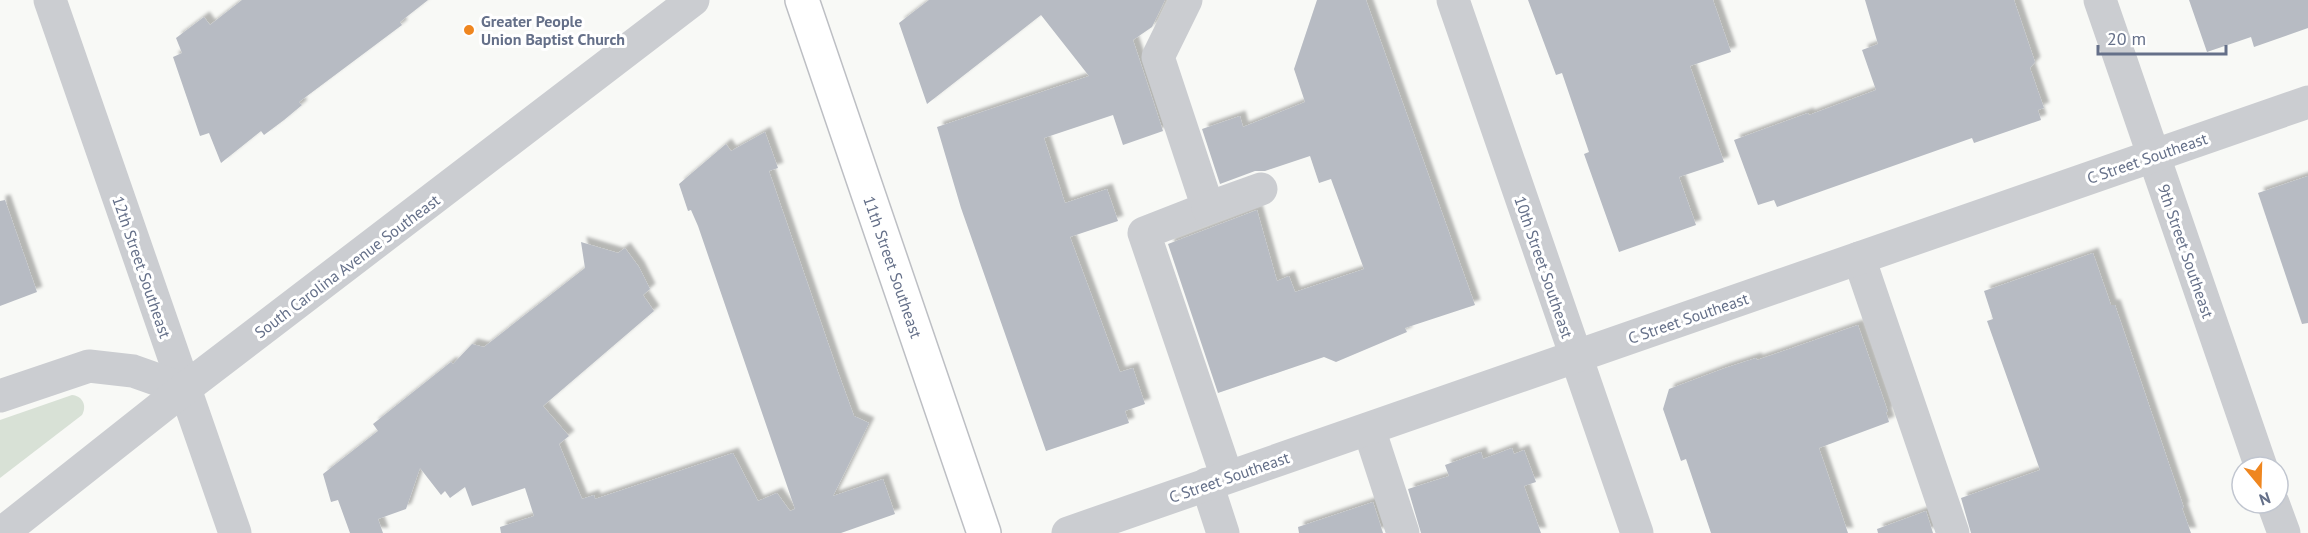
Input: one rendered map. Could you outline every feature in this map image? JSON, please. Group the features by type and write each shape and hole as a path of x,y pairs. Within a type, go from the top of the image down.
{"main road":[{"name":"11th Street Southeast","path":"802,0 984,533"}],"street":[{"name":"12th Street Southeast","path":"50,0 235,533"},
{"name":"South Carolina Avenue Southeast","path":"2,533 184,389 693,0"},
{"path":"1186,0 1158,57 1208,208"},
{"name":"10th Street Southeast","path":"1453,0 1637,533"},
{"name":"9th Street Southeast","path":"2100,0 2257,455"},
{"name":"C Street Southeast","path":"1068,533 2308,102"},
{"path":"1223,533 1217,481 1144,233 1261,189"},
{"path":"1859,258 1953,533"},
{"path":"0,396 89,366 133,371 184,389"},
{"path":"1369,429 1403,533"},
{"path":"2277,515 2284,533"}],"shaded area":[{"path":"72,395 79,397 83,402 82,415 0,478 0,420"}],"building":[{"path":"242,0 428,0 400,22 402,25 299,102 302,105 284,120 264,135 261,131 221,163 209,133 200,136 173,57 182,53 176,38 204,17 210,25"},
{"path":"929,0 1165,0 1152,27 1133,40 1163,131 1123,145 1113,115 1044,138 1065,203 1107,189 1118,221 1070,237 1120,372 1133,368 1145,404 1125,411 1129,423 1046,451 961,208 937,127 1089,76 1041,15 927,104 899,23"},
{"path":"1317,0 1366,0 1475,305 1405,328 1407,332 1336,362 1324,357 1218,393 1168,244 1257,210 1277,281 1289,276 1295,292 1364,269 1331,179 1319,183 1310,156 1265,171 1255,171 1220,184 1202,129 1240,116 1243,127 1305,102 1294,69"},
{"path":"1528,0 1713,0 1731,52 1690,66 1724,162 1679,177 1696,225 1619,252 1584,154 1589,152 1562,73 1556,75"},
{"path":"1865,0 2014,0 2035,62 2030,68 2044,108 2038,110 2041,120 1974,143 1972,138 1777,207 1774,200 1758,205 1734,140 1876,90 1862,50 1878,44"},
{"path":"2189,0 2308,0 2308,28 2254,47 2251,37 2207,52"},
{"path":"765,132 778,168 769,171 838,372 854,416 869,423 833,496 883,479 895,514 841,533 501,533 500,527 534,516 525,488 472,506 465,487 450,498 445,491 441,495 420,468 406,509 378,519 383,533 350,533 338,500 331,502 323,474 378,431 373,424 451,362 453,364 472,344 484,347 585,268 581,242 618,253 625,248 639,267 650,289 643,295 654,311 543,406 569,436 559,444 582,499 594,495 595,499 733,453 758,501 777,493 790,511 795,509 698,226 691,210 688,211 679,184 726,144 731,151"},
{"path":"2308,176 2308,323 2302,324 2258,193"},
{"path":"5,200 37,292 0,306 0,201"},
{"path":"2093,253 2111,305 2115,305 2191,533 1971,533 1961,498 2040,470 1987,321 1993,319 1984,291"},
{"path":"1858,325 1888,412 1886,412 1889,422 1819,448 1848,533 1711,533 1686,459 1681,461 1663,409 1669,389 1725,368 1756,358 1757,360"},
{"path":"1512,448 1514,454 1524,450 1536,482 1524,486 1541,533 1421,533 1408,489 1449,476 1445,465 1481,452 1483,459"},
{"path":"1373,502 1383,533 1299,533 1298,527"},
{"path":"1926,511 1933,533 1878,533 1877,529"}],"place":[{"name":"Greater People Union Baptist Church","path":"469,30"}]}
